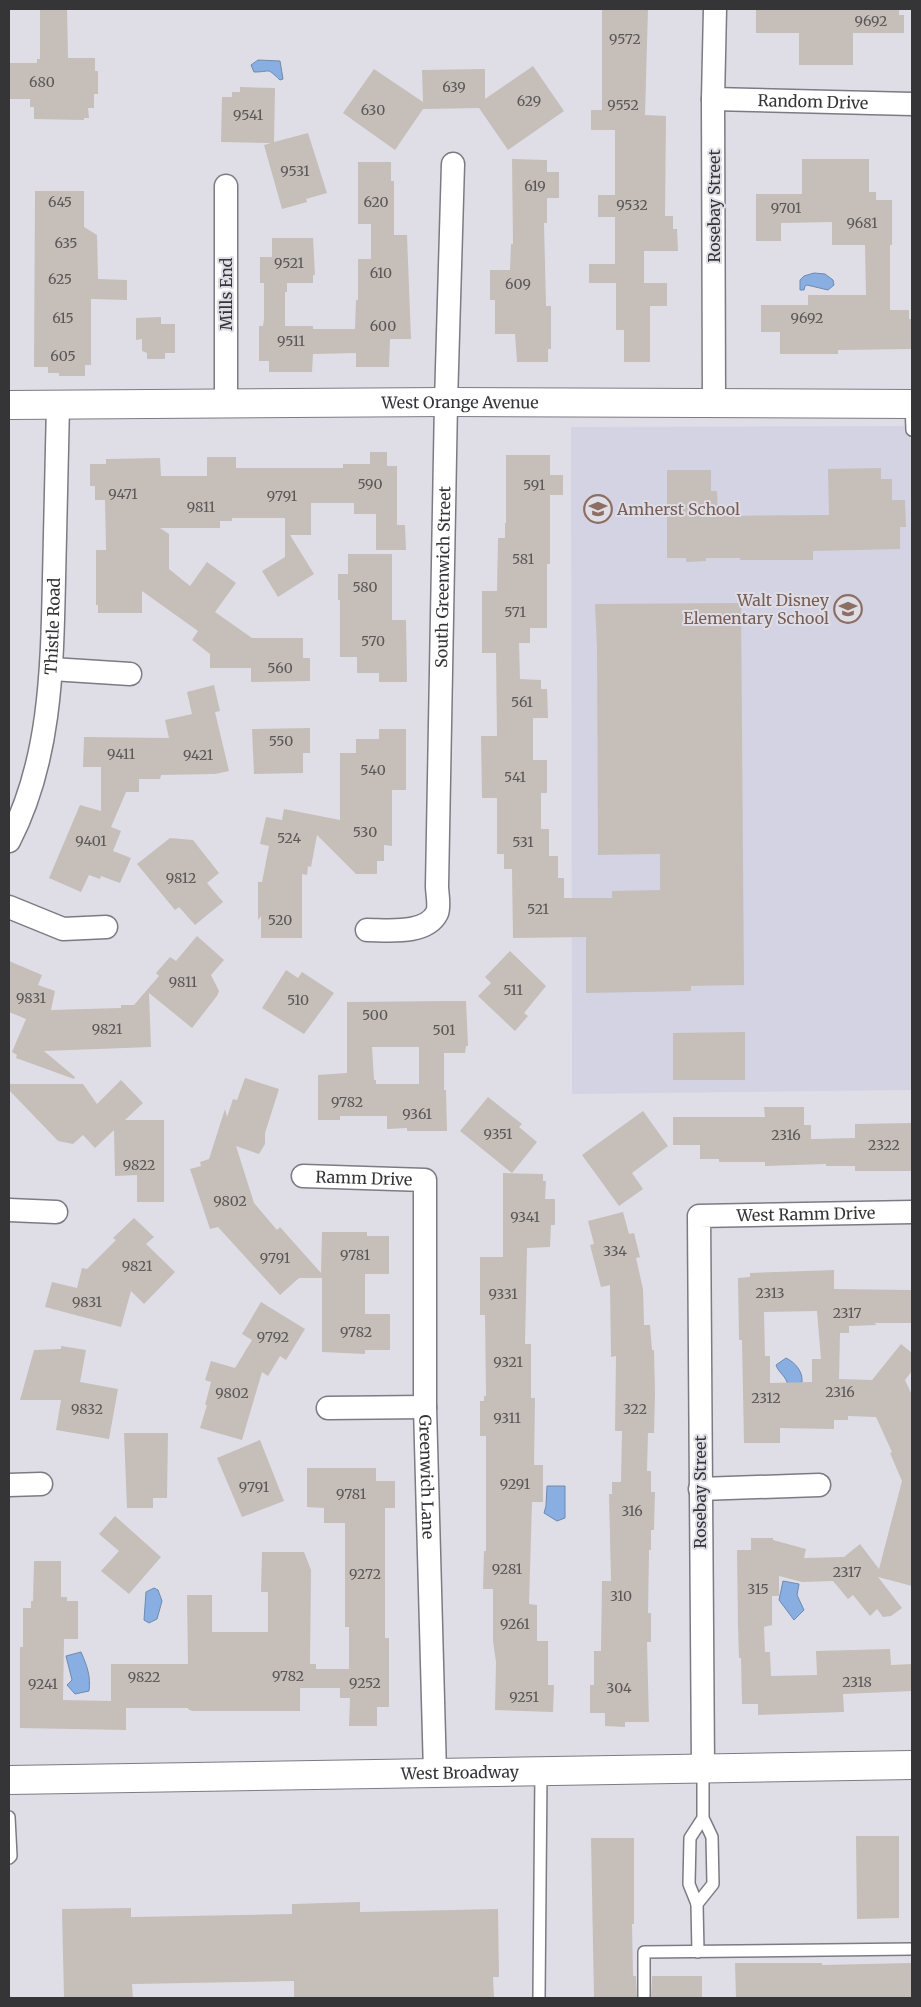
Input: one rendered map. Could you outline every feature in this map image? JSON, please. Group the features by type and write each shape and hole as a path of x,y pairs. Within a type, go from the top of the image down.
{"street":[{"name":"Rosebay Street","path":"714,404 713,99 715,9"},
{"name":"Random Drive","path":"713,99 912,104"},
{"name":"South Greenwich Street","path":"367,930 415,928 430,923 438,912 437,876 446,402 454,164"},
{"name":"Mills End","path":"226,186 226,402"},
{"name":"West Orange Avenue","path":"9,405 226,402 714,404 912,413"},
{"name":"Thistle Road","path":"9,841 19,821 43,744 52,669 58,405"},
{"path":"52,669 130,674"},
{"path":"9,907 63,929 106,927"},
{"name":"Ramm Drive","path":"303,1176 425,1180"},
{"name":"Greenwich Lane","path":"425,1180 425,1407 435,1773"},
{"path":"9,1210 56,1212"},
{"name":"West Ramm Drive","path":"699,1216 912,1212"},
{"name":"Rosebay Street","path":"699,1216 702,1768"},
{"path":"328,1408 425,1407"},
{"path":"9,1486 41,1484"},
{"path":"700,1489 819,1485"},
{"name":"West Broadway","path":"9,1780 912,1765"}],"lane":[{"path":"697,1904 713,1884 712,1837 703,1818 702,1768"},
{"path":"539,1998 541,1771"},
{"path":"9,1817 11,1856 9,1858"},
{"path":"698,1952 697,1904 689,1884 690,1838 703,1818"},
{"path":"644,1998 644,1952 912,1949"}],"shaded area":[{"path":"912,426 912,1090 572,1094 571,427"}],"water":[{"path":"258,60 280,61 283,79 280,80 268,71 254,72 251,65"},
{"path":"814,273 825,274 833,280 834,285 828,290 807,285 804,290 800,290 800,280 804,276"},
{"path":"786,1358 798,1368 802,1382 788,1386 786,1379 776,1365"},
{"path":"547,1486 565,1486 565,1518 557,1521 544,1513"},
{"path":"783,1581 799,1584 797,1595 804,1610 794,1620 779,1600"},
{"path":"154,1588 158,1590 162,1601 157,1619 149,1623 144,1620 146,1592"},
{"path":"81,1652 88,1671 89,1691 75,1694 67,1685 72,1680 66,1656"}],"building":[{"path":"40,9 67,9 68,58 95,58 95,71 98,71 98,94 94,94 94,108 88,108 89,118 84,118 84,120 34,119 34,107 30,107 30,99 9,99 9,63 37,63 37,59 40,59"},
{"path":"602,9 648,9 645,115 666,116 665,216 673,216 673,229 677,229 678,251 644,251 644,283 667,283 667,306 650,306 650,362 624,362 624,330 616,330 616,283 589,283 589,264 615,264 615,217 598,217 598,195 615,195 615,130 591,130 591,110 602,110"},
{"path":"756,9 899,9 899,15 904,15 904,33 853,33 853,65 799,65 799,33 756,33"},
{"path":"533,66 564,111 508,150 479,108 423,109 395,150 343,113 374,69 423,102 422,70 485,69 485,99"},
{"path":"240,87 275,88 274,142 308,133 327,193 306,199 307,202 282,209 264,145 271,143 221,142 222,97 232,97 232,92 240,92"},
{"path":"512,159 547,160 547,172 559,172 559,198 547,198 547,223 544,223 546,306 551,306 551,349 548,349 548,362 517,362 515,334 495,334 495,300 490,300 490,270 510,270 511,244 513,244"},
{"path":"802,159 869,159 869,192 876,192 876,200 892,200 890,310 909,310 909,319 912,319 912,349 838,350 838,354 780,354 780,332 761,332 761,305 808,305 808,295 866,295 865,245 832,245 832,222 781,223 781,241 756,241 756,194 802,194"},
{"path":"358,162 391,162 391,181 394,181 394,235 407,235 411,339 390,339 389,367 356,367 356,353 313,354 312,372 269,372 269,361 259,361 259,326 263,326 264,319 264,283 260,283 260,257 272,257 272,238 313,238 315,275 313,275 313,283 287,283 287,292 285,292 285,326 313,326 313,329 355,329 356,300 358,300 358,259 371,259 371,224 358,224"},
{"path":"35,191 84,191 84,227 97,235 98,279 127,280 127,300 91,299 91,365 85,365 85,376 59,376 59,373 48,373 48,367 34,367"},
{"path":"161,317 161,324 175,324 175,353 165,353 165,359 147,359 147,353 142,351 142,339 136,340 136,318"},
{"path":"370,452 387,452 387,466 397,466 397,525 405,525 406,550 376,550 376,514 354,514 354,503 311,503 311,535 290,535 314,574 278,597 262,571 285,557 285,518 232,518 232,521 220,521 220,528 160,528 169,534 169,569 190,586 207,562 236,583 215,612 252,638 303,638 303,658 310,658 310,681 251,682 251,668 210,668 210,654 192,640 198,631 142,591 142,613 98,613 98,605 96,605 96,550 106,550 105,500 95,500 95,486 90,486 90,464 106,464 106,459 160,458 161,476 207,476 207,457 236,457 236,468 343,468 343,464 370,464"},
{"path":"506,455 550,455 550,475 563,475 563,495 550,495 550,564 547,564 547,628 530,628 530,643 519,643 520,679 541,680 541,689 547,689 548,718 533,718 533,760 547,760 547,793 541,793 541,829 549,829 549,856 558,856 558,878 564,878 564,898 612,898 612,891 660,890 660,854 598,855 595,604 741,603 744,985 691,986 691,991 586,993 586,937 513,938 512,869 504,869 504,854 497,854 497,798 482,798 481,736 497,736 496,653 482,653 482,591 497,591 498,538 505,538 506,523"},
{"path":"881,468 881,479 892,479 892,500 905,500 906,527 900,527 900,549 813,551 813,560 706,558 706,561 686,562 686,558 667,558 667,470 711,470 711,491 717,491 718,516 829,515 828,469"},
{"path":"348,554 392,554 392,620 406,620 407,682 379,682 379,673 357,673 357,657 340,657 338,574 348,574"},
{"path":"214,685 220,711 215,712 229,771 215,774 161,775 160,779 139,779 139,792 126,792 111,827 121,831 113,851 131,858 120,883 101,876 100,879 89,875 81,892 49,878 80,805 101,811 101,767 83,767 84,737 169,738 165,720 192,714 187,692"},
{"path":"310,728 310,753 303,753 303,773 254,774 252,729"},
{"path":"379,729 406,729 406,790 392,790 392,846 384,845 384,861 377,861 377,874 356,874 317,835 311,867 308,866 307,875 302,874 302,938 261,938 261,916 258,920 258,882 262,882 269,846 260,844 266,817 282,820 284,809 340,820 340,753 356,753 356,739 379,739"},
{"path":"170,838 193,840 219,873 207,883 223,902 195,925 179,907 175,910 137,864"},
{"path":"197,936 224,960 211,975 219,991 217,996 192,1028 149,993 151,1047 44,1051 75,1077 74,1079 16,1058 17,1055 12,1052 26,1019 9,1012 9,961 42,975 38,985 55,991 51,1010 121,1008 121,1005 134,1005 159,976 156,973 170,957 176,961"},
{"path":"510,951 546,986 524,1013 528,1016 515,1031 478,996 491,983 485,977"},
{"path":"286,970 298,978 302,972 334,993 304,1034 262,1008"},
{"path":"466,1001 468,1046 466,1046 465,1053 444,1053 447,1131 407,1131 407,1128 387,1129 387,1116 340,1116 340,1120 318,1120 318,1075 347,1073 347,1002","holes":["372,1047 419,1047 419,1084 376,1084 376,1080 374,1080"]},
{"path":"745,1032 745,1080 673,1080 673,1033"},
{"path":"245,1078 279,1089 265,1133 265,1144 259,1154 236,1146 254,1203 277,1230 280,1227 321,1273 322,1232 367,1232 367,1236 389,1236 389,1274 365,1274 365,1314 390,1314 390,1350 365,1350 365,1354 322,1352 322,1278 299,1278 280,1295 218,1227 210,1229 190,1169 201,1166 200,1162 209,1159 225,1109 227,1117 233,1099 237,1100"},
{"path":"121,1080 143,1103 125,1120 164,1120 164,1202 137,1202 137,1175 115,1176 114,1130 95,1148 83,1135 73,1144 58,1141 9,1090 9,1084 83,1084 97,1104"},
{"path":"488,1097 522,1124 519,1127 537,1142 512,1173 460,1131"},
{"path":"764,1107 804,1107 804,1125 811,1125 811,1139 855,1138 855,1124 912,1123 912,1171 855,1171 855,1166 826,1166 826,1164 765,1166 765,1162 719,1162 719,1159 700,1159 700,1145 673,1145 673,1117 765,1117"},
{"path":"643,1111 668,1146 632,1173 643,1189 619,1206 582,1155"},
{"path":"503,1173 543,1174 543,1181 546,1181 545,1199 555,1199 555,1225 551,1225 550,1247 527,1248 525,1344 531,1344 531,1398 535,1398 534,1465 543,1465 543,1502 532,1502 529,1604 537,1605 537,1641 548,1641 548,1685 554,1685 553,1712 495,1710 496,1662 493,1641 493,1589 483,1589 484,1551 486,1551 486,1436 480,1436 480,1401 484,1401 484,1396 486,1396 485,1315 480,1315 480,1257 503,1257"},
{"path":"623,1212 629,1234 634,1233 640,1257 636,1258 643,1289 644,1325 650,1325 652,1350 654,1350 655,1393 654,1433 648,1433 647,1471 651,1471 651,1492 655,1492 654,1530 651,1530 651,1550 649,1550 648,1613 651,1613 651,1642 647,1642 649,1722 625,1722 625,1727 605,1726 605,1713 590,1713 590,1685 594,1685 594,1651 601,1651 602,1581 611,1581 609,1494 612,1494 612,1482 621,1482 622,1431 615,1431 616,1356 611,1357 610,1285 601,1287 590,1245 594,1244 588,1221"},
{"path":"134,1218 154,1237 146,1244 175,1272 144,1304 131,1291 121,1327 45,1307 52,1282 77,1288 82,1268 87,1269 116,1240 113,1238"},
{"path":"834,1270 834,1289 912,1290 912,1323 874,1323 877,1325 849,1326 849,1333 840,1333 839,1379 872,1380 901,1344 912,1353 912,1371 905,1380 912,1395 912,1586 878,1577 902,1608 891,1616 883,1617 877,1609 870,1616 853,1595 848,1599 833,1581 802,1582 779,1576 779,1596 772,1596 772,1625 764,1627 765,1652 770,1652 771,1676 817,1675 816,1651 890,1649 891,1665 912,1664 912,1691 843,1694 844,1712 758,1715 758,1704 742,1704 741,1658 739,1658 737,1550 751,1550 751,1538 773,1538 773,1540 806,1549 804,1558 844,1557 860,1544 879,1569 902,1481 890,1453 892,1452 876,1417 848,1416 848,1420 834,1420 834,1429 780,1428 780,1443 744,1443 742,1340 739,1340 738,1278 750,1277 750,1273","holes":["817,1311 821,1359 812,1359 812,1382 770,1383 770,1356 765,1356 764,1312"]},
{"path":"261,1302 305,1329 286,1360 280,1356 268,1376 262,1372 242,1440 200,1428 211,1382 205,1380 211,1361 235,1368 252,1340 242,1334"},
{"path":"61,1346 86,1350 80,1382 118,1389 109,1439 56,1430 61,1400 20,1400 34,1350 61,1349"},
{"path":"124,1433 168,1433 167,1498 153,1498 153,1508 127,1508"},
{"path":"260,1440 284,1501 242,1517 217,1458"},
{"path":"307,1468 376,1468 376,1481 395,1481 395,1508 385,1508 385,1638 389,1638 389,1707 377,1707 377,1726 349,1726 350,1698 340,1698 340,1688 300,1688 300,1711 192,1711 188,1708 126,1708 126,1730 20,1728 20,1647 23,1647 23,1608 31,1608 31,1601 33,1601 34,1561 61,1561 61,1597 67,1597 67,1601 78,1601 78,1639 64,1639 63,1700 111,1701 111,1664 188,1664 187,1595 212,1595 212,1632 268,1632 268,1592 261,1592 262,1552 304,1552 311,1570 310,1664 316,1664 316,1669 349,1669 349,1627 345,1627 345,1523 324,1523 324,1508 307,1507"},
{"path":"115,1516 161,1557 129,1594 101,1571 119,1551 99,1534"},
{"path":"856,1836 899,1836 899,1918 857,1919"},
{"path":"591,1838 634,1838 634,1924 632,1924 633,1976 636,1976 637,1998 594,1998"},
{"path":"360,1902 360,1912 498,1909 499,1977 493,1977 494,1998 294,1998 294,1981 132,1984 133,1998 64,1998 62,1909 131,1908 131,1917 292,1914 292,1904"},
{"path":"735,1963 822,1963 822,1965 912,1963 912,1998 736,1998"},
{"path":"652,1976 702,1976 702,1998 651,1998"}],"place":[{"name":"Amherst School","path":"598,509"},
{"name":"Walt Disney Elementary School","path":"848,609"}]}
